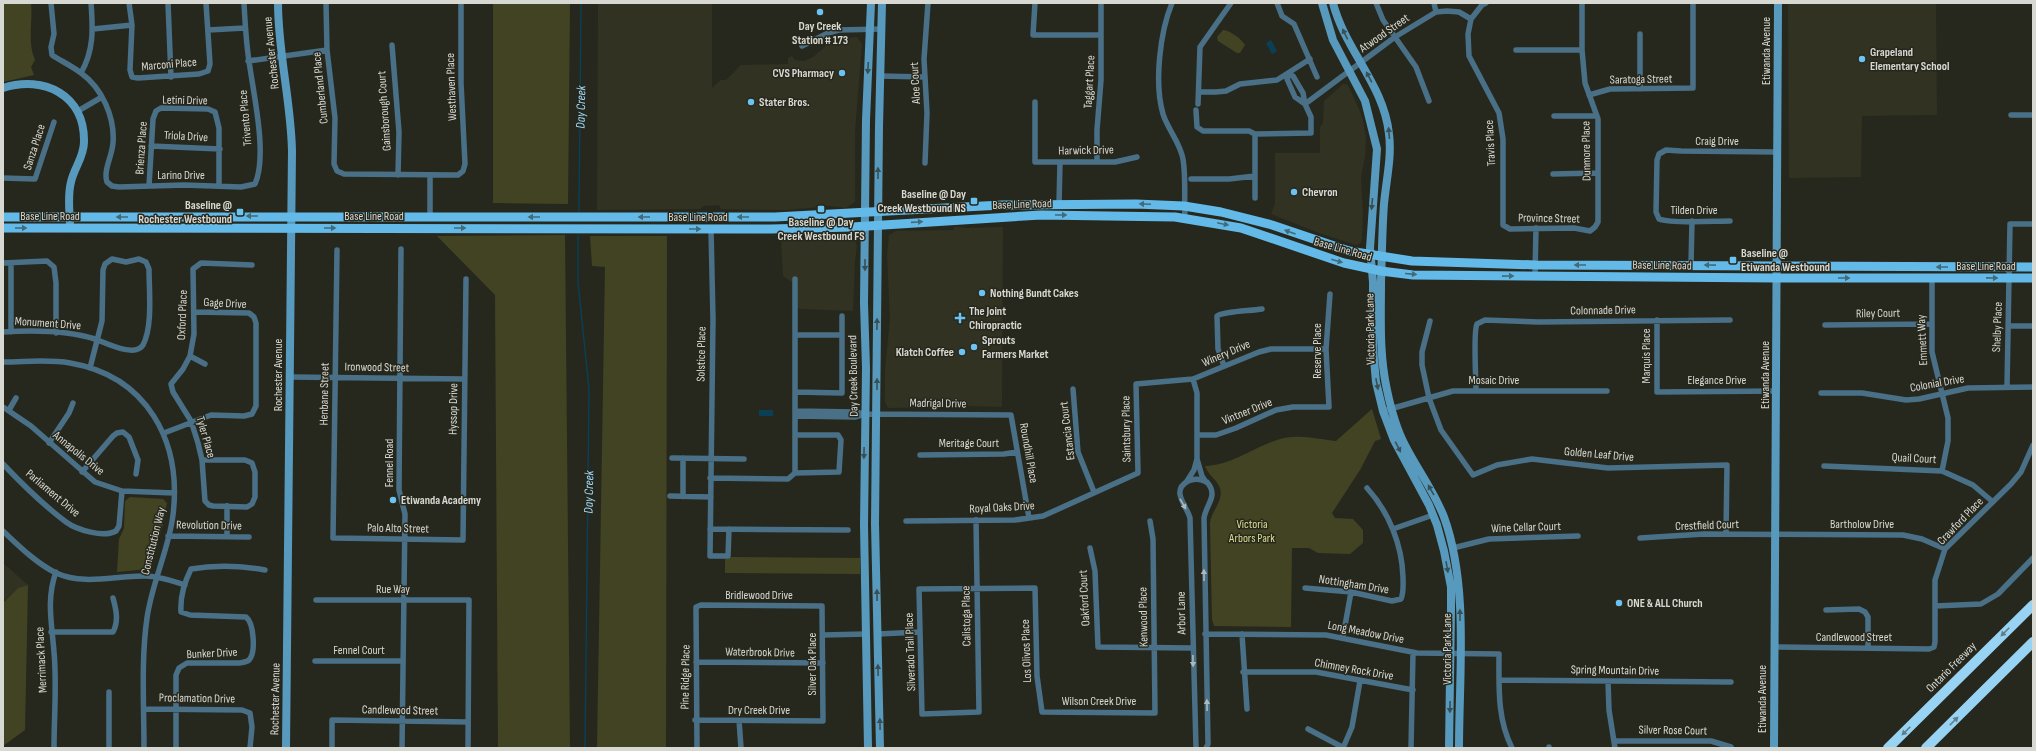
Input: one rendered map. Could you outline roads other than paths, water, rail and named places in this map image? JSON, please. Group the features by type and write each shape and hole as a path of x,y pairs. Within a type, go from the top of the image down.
{"highway":[{"name":"Ontario Freeway","path":"1888,748 2033,604"},
{"path":"1926,748 2033,642"}],"main road":[{"name":"Rochester Avenue","path":"278,3 281,56 291,124 286,748"},
{"name":"Day Creek Boulevard","path":"868,748 864,525 865,213 866,120 871,3"},
{"name":"Day Creek Boulevard","path":"880,748 875,524 882,3"},
{"name":"Victoria Park Lane","path":"1322,3 1332,40 1355,67 1385,110 1390,137 1381,258 1377,270 1373,353 1376,382 1387,410 1404,444 1444,516 1453,548 1460,598 1459,748"},
{"name":"Victoria Park Lane","path":"1333,3 1355,67 1377,149 1372,206 1371,256 1377,270"},
{"name":"Etiwanda Avenue","path":"1774,748 1778,3"},
{"path":"3,88 22,83 38,84 54,89 66,98 78,111 84,128 84,142 83,152 70,184 70,228"},
{"name":"Base Line Road","path":"3,217 775,217 1048,204 1184,206 1256,220 1326,244 1371,256 1430,263 2033,267"},
{"path":"999,217 1003,211 1033,210 1048,204"},
{"name":"Base Line Road","path":"3,228 711,229 865,226 1048,215 1185,217 1241,228 1325,258 1377,270 1434,276 1535,275 1777,278 2033,278"},
{"name":"Victoria Park Lane","path":"1387,410 1394,440 1433,515 1444,551 1451,587 1450,748"}],"street":[{"path":"52,3 54,34 50,47 52,55 81,73 93,84 102,97 78,111"},
{"path":"81,73 89,60 93,29 91,3"},
{"path":"93,29 132,26 129,3"},
{"path":"168,3 171,77"},
{"path":"206,3 208,30 245,28"},
{"name":"Trivento Place","path":"244,3 248,61 259,122 259,169 255,184"},
{"name":"Cumberland Place","path":"326,3 327,50 335,118 334,164 337,171 344,174 398,175"},
{"name":"Westhaven Place","path":"430,175 458,175 463,171 465,164 461,83 461,3"},
{"name":"Aloe Court","path":"925,163 927,113 925,77 928,3"},
{"path":"1035,3 1033,35 1101,35"},
{"name":"Taggart Place","path":"1097,162 1101,3"},
{"path":"1172,3 1164,25 1161,41 1161,105 1166,124 1177,140 1183,160 1185,217"},
{"path":"1231,3 1200,47 1197,127 1203,131 1249,131 1255,134 1311,133 1311,117 1302,93 1293,76 1288,75"},
{"path":"1277,3 1282,16 1294,24 1317,77"},
{"path":"1376,3 1383,20 1416,67 1429,101"},
{"path":"1434,3 1436,12 1447,10 1459,12 1471,19 1482,5 1486,3"},
{"name":"Dunmore Place","path":"1582,3 1582,50 1585,83 1597,116 1598,222 1596,227"},
{"name":"Saratoga Street","path":"1590,95 1610,89 1693,88 1693,3"},
{"name":"Atwood Street","path":"1305,104 1395,38 1436,12"},
{"name":"Travis Place","path":"1471,19 1468,34 1469,56 1499,113 1503,139 1503,225"},
{"name":"Marconi Place","path":"132,26 130,70 132,77 171,77 199,74 208,71 210,64 208,30"},
{"path":"802,46 832,32 882,29"},
{"path":"1640,34 1640,89"},
{"name":"Gainsborough Court","path":"392,45 399,132 398,175"},
{"path":"248,61 327,50"},
{"path":"1516,50 1582,50"},
{"path":"1199,92 1226,91 1240,84 1277,80 1288,75 1310,60"},
{"path":"880,76 925,77"},
{"name":"Larino Drive","path":"102,97 112,120 113,143 106,173 107,182 112,186 248,186 255,184"},
{"name":"Harwick Drive","path":"1035,102 1035,162 1115,162 1137,157"},
{"name":"Letini Drive","path":"156,111 161,108 208,109 215,112 218,117 220,149"},
{"name":"Brienza Place","path":"149,186 153,119 156,111"},
{"path":"2011,115 2033,115"},
{"path":"1554,116 1597,116"},
{"name":"Sanza Place","path":"3,178 35,179 54,122"},
{"path":"1255,134 1255,198"},
{"name":"Triola Drive","path":"151,146 220,149"},
{"path":"220,149 220,186"},
{"name":"Craig Drive","path":"1660,219 1656,212 1657,160 1659,154 1666,150 1777,152"},
{"path":"1059,204 1060,162"},
{"path":"1553,174 1598,173"},
{"path":"398,175 430,175 430,217"},
{"path":"1191,179 1228,179 1255,176"},
{"name":"Tilden Drive","path":"1660,219 1668,222 1692,220 1730,221"},
{"path":"1691,264 1692,220"},
{"name":"Shelby Place","path":"2007,387 2010,224 2033,224"},
{"name":"Province Street","path":"1503,225 1510,228 1574,228 1590,231 1596,227"},
{"path":"1535,275 1536,228"},
{"name":"Solstice Place","path":"711,229 713,319 710,556 728,556 729,529"},
{"name":"Fennel Road","path":"401,249 399,490 405,514 402,748"},
{"name":"Henbane Street","path":"334,538 337,250"},
{"name":"Monument Drive","path":"3,332 79,334 131,352 138,350 142,346 149,321 149,269 146,262 139,259 126,262 112,259 105,264 103,270 102,321 97,340"},
{"path":"3,263 47,262 54,267 56,283 56,333"},
{"path":"11,263 11,332"},
{"name":"Oxford Place","path":"171,384 183,369 190,356 194,334 195,312 193,274 196,266 200,263 252,265"},
{"name":"Emmett Way","path":"1932,278 1932,359 1948,418 1948,441 1942,470"},
{"name":"Hyssop Drive","path":"462,540 466,279"},
{"path":"795,279 795,473"},
{"name":"Reserve Place","path":"1329,407 1326,349 1330,294"},
{"path":"1224,366 1218,349 1217,316 1223,312 1241,313 1262,309"},
{"name":"Gage Drive","path":"191,421 211,415 244,416 252,414 256,406 256,323 254,317 249,313 195,312"},
{"path":"795,392 842,393 842,316"},
{"name":"Colonnade Drive","path":"1476,391 1476,342 1474,331 1477,324 1485,320 1539,322 1730,320"},
{"name":"Marquis Place","path":"1657,320 1657,392"},
{"path":"1429,398 1422,365 1422,352 1430,321"},
{"name":"Riley Court","path":"1825,325 1932,324"},
{"path":"2008,326 2033,326"},
{"path":"795,335 842,335"},
{"path":"90,368 97,340"},
{"name":"Winery Drive","path":"1136,384 1193,379 1258,352 1271,349 1326,349"},
{"path":"190,356 206,364"},
{"name":"Constitution Way","path":"3,362 69,363 90,368 108,375 130,389 148,408 164,433 171,454 174,493 173,517 156,576 147,620 144,748"},
{"name":"Ironwood Street","path":"290,377 464,379"},
{"name":"Arbor Lane","path":"1193,379 1197,393 1197,459 1202,476 1211,489 1213,498 1204,518 1208,744 1206,748"},
{"name":"Tyler Place","path":"171,384 173,392 191,421 202,460 205,501 209,505 227,506"},
{"name":"Saintsbury Place","path":"1136,384 1138,473"},
{"name":"Colonial Drive","path":"1821,393 1862,393 1906,400 1919,400 1968,388 2033,387"},
{"name":"Estancia Court","path":"1073,389 1078,452 1094,492"},
{"name":"Mosaic Drive","path":"1387,410 1453,391 1607,391"},
{"name":"Elegance Drive","path":"1657,392 1777,391"},
{"path":"9,410 16,398"},
{"name":"Golden Leaf Drive","path":"1429,398 1440,430 1473,475 1497,465 1532,459 1608,468 1727,465 1726,534"},
{"path":"49,443 69,413 73,403"},
{"name":"Annapolis Drive","path":"3,407 31,426 82,472 105,487 122,491 174,493"},
{"name":"Vintner Drive","path":"1197,435 1216,435 1236,428 1276,410 1293,407 1329,407"},
{"name":"Madrigal Drive","path":"795,414 855,412 865,414 1011,415"},
{"name":"Roundhill Place","path":"1011,415 1030,518"},
{"path":"164,433 191,421"},
{"path":"82,472 117,432 123,432 129,437 138,460 136,474"},
{"path":"710,478 788,479 795,473 839,472 841,440 838,435 795,435"},
{"name":"Crawford Place","path":"1934,647 1935,580 1945,549 2021,472 2033,446"},
{"name":"Meritage Court","path":"920,455 1004,454 1017,452"},
{"path":"672,458 744,459"},
{"path":"683,458 683,497"},
{"name":"Arbor Lane","path":"1196,748 1190,518 1180,498 1180,490 1192,474 1197,459"},
{"path":"202,460 245,460 252,462 255,472 255,497 252,504 247,507 227,506 227,536"},
{"name":"Parliament Drive","path":"3,464 67,523 84,530 107,534 116,531 119,526 122,491"},
{"name":"Quail Court","path":"1824,466 1942,470 1973,485 1993,502"},
{"name":"Royal Oaks Drive","path":"906,521 976,520 1030,518 1043,516 1138,473"},
{"path":"1186,482 1196,479 1207,482"},
{"path":"1367,488 1384,511 1393,529 1433,515"},
{"path":"670,496 711,497"},
{"name":"Calistoga Place","path":"922,714 979,712 976,520"},
{"name":"Kenwood Place","path":"1150,521 1154,539 1155,713"},
{"path":"710,529 848,530"},
{"name":"Nottingham Drive","path":"1305,588 1351,592 1392,601 1399,600 1403,594 1403,566 1393,529"},
{"path":"3,531 34,558 56,572 77,579 98,580 156,576 185,585 191,570 252,568 265,570"},
{"name":"Crestfield Court","path":"1640,538 1726,534 1775,534"},
{"name":"Bartholow Drive","path":"1775,534 1903,535 1922,539 1945,549"},
{"name":"Revolution Drive","path":"168,536 249,537"},
{"name":"Wine Cellar Court","path":"1453,548 1489,539 1578,536"},
{"name":"Palo Alto Street","path":"334,538 462,540"},
{"name":"Oakford Court","path":"1090,548 1095,571 1098,647 1155,647"},
{"path":"1935,606 1981,604 1998,594 2033,558"},
{"name":"Merrimack Place","path":"54,748 54,652 51,632 50,594 56,572"},
{"name":"Bunker Drive","path":"176,709 176,676 179,668 187,663 240,663 248,661 251,656 252,646 253,630 250,620 241,617 190,615 181,612 180,602 185,585"},
{"name":"Los Olivos Place","path":"977,589 1035,588 1037,676 1042,712"},
{"name":"Silverado Trail Place","path":"922,714 919,590 977,589"},
{"path":"1343,637 1351,592"},
{"path":"51,632 112,632 116,626 113,598"},
{"name":"Rue Way","path":"316,600 469,600 468,722"},
{"name":"Bridlewood Drive","path":"696,607 701,605 822,606"},
{"name":"Silver Oak Place","path":"822,606 823,721"},
{"name":"Pine Ridge Place","path":"696,607 695,720 697,748"},
{"path":"1826,610 1859,609 1865,612 1868,616 1868,648"},
{"path":"878,634 920,632"},
{"path":"823,635 866,634"},
{"name":"Long Meadow Drive","path":"1205,634 1316,634 1343,637 1413,653 1499,654 1499,680"},
{"path":"1242,634 1243,672 1247,709"},
{"path":"1155,647 1193,648"},
{"name":"Candlewood Street","path":"1774,647 1929,649 1934,647"},
{"path":"1411,748 1413,653"},
{"name":"Fennel Court","path":"315,661 403,661"},
{"name":"Waterbrook Drive","path":"696,662 823,663"},
{"name":"Chimney Rock Drive","path":"1243,672 1316,672 1413,690"},
{"path":"1308,729 1343,748 1352,727 1360,680"},
{"path":"1499,680 1500,714 1505,734 1512,748"},
{"name":"Spring Mountain Drive","path":"1499,680 1730,682"},
{"path":"1608,681 1609,710 1615,748"},
{"path":"109,692 109,748"},
{"name":"Proclamation Drive","path":"144,709 236,709 250,714 252,727 250,748"},
{"path":"176,709 176,748"},
{"name":"Wilson Creek Drive","path":"1042,712 1155,713"},
{"name":"Candlewood Street","path":"332,748 332,720 468,722"},
{"name":"Dry Creek Drive","path":"695,720 823,721"},
{"path":"739,720 741,748"},
{"path":"468,722 468,748"},
{"name":"Silver Rose Court","path":"1614,741 1711,741 1730,747"}],"water":[{"path":"1271,40 1277,51 1272,54 1266,43"},
{"path":"759,410 773,410 773,416 759,416"}],"waterway":[{"name":"Day Creek","path":"579,211 581,3"},
{"name":"Day Creek","path":"578,236 578,282 589,389 585,748"}],"place":[{"name":"Day Creek Station # 173","path":"820,12"},
{"name":"Grapeland Elementary School","path":"1862,59"},
{"name":"CVS Pharmacy","path":"842,73"},
{"name":"Stater Bros.","path":"751,102"},
{"name":"Chevron","path":"1294,192"},
{"name":"Baseline @ Day Creek Westbound NS","path":"974,201"},
{"name":"Baseline @ Day Creek Westbound FS","path":"821,209"},
{"name":"Baseline @ Rochester Westbound","path":"240,212"},
{"name":"Baseline @ Etiwanda Westbound","path":"1733,260"},
{"name":"Nothing Bundt Cakes","path":"982,293"},
{"name":"The Joint Chiropractic","path":"960,318"},
{"name":"Sprouts Farmers Market","path":"974,347"},
{"name":"Klatch Coffee","path":"962,352"},
{"name":"Etiwanda Academy","path":"393,500"},
{"name":"ONE & ALL Church","path":"1619,603"}],"park label":[{"name":"Victoria Arbors Park","path":"1252,531"}]}
